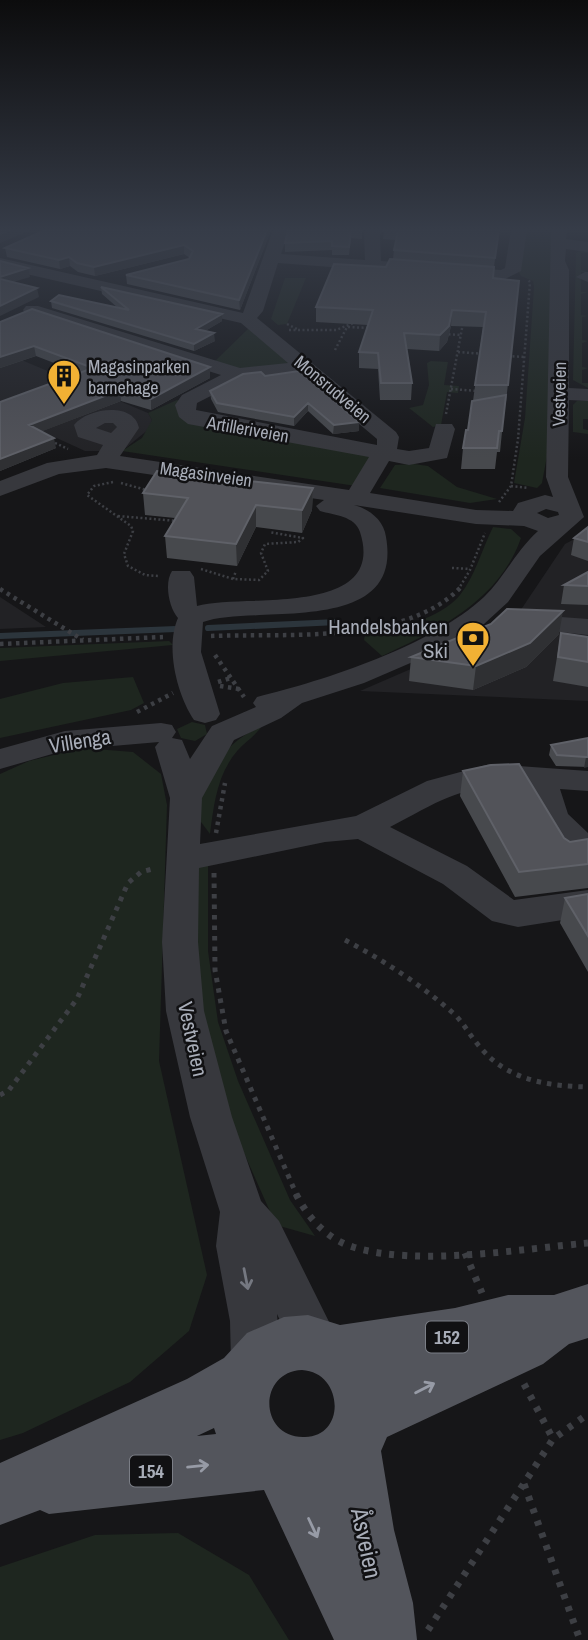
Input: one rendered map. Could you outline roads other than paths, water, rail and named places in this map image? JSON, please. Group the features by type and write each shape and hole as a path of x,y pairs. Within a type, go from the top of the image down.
{"main road":[{"name":"152","path":"327,1348 444,1338 508,1322 571,1316"},
{"name":"152","path":"357,1432 571,1316"},
{"name":"154","path":"16,1489 200,1406 282,1344 327,1348"},
{"path":"327,1348 354,1368 362,1386 357,1432"},
{"path":"250,1370 240,1395 241,1420 251,1441 276,1462"},
{"name":"154","path":"16,1489 106,1479 160,1469 276,1462 310,1468 333,1461 357,1432"},
{"name":"Åsveien","path":"357,1432 362,1530 380,1604 393,1637"},
{"name":"Åsveien","path":"276,1462 393,1637"}],"street":[{"path":"11,320 38,307"},
{"name":"Monsrudveien","path":"193,307 247,319 386,435 388,445 383,453"},
{"path":"247,319 255,307"},
{"name":"Vestveien","path":"560,307 559,390 568,434 556,477 571,518"},
{"name":"Artilleriveien","path":"32,310 239,374"},
{"name":"Artilleriveien","path":"306,367 239,374 189,399 185,405 186,413 195,419 383,453"},
{"path":"559,390 588,389"},
{"path":"559,390 588,395"},
{"path":"356,497 383,453 414,458 435,455 441,449 444,429"},
{"name":"Magasinveien","path":"0,489 45,471 110,452 497,520 531,513"},
{"path":"530,552 531,513 556,477"},
{"path":"212,727 191,681 187,637 216,610 330,602 360,586 372,567 376,550 373,533 366,521 356,514 329,506 231,494"},
{"path":"531,513 571,518"},
{"path":"191,681 169,732 197,750 212,727 270,712 290,699 412,651 462,626 503,592 530,552 571,518"},
{"path":"179,573 184,609 198,627"},
{"name":"Vestveien","path":"186,798 212,727"},
{"name":"Vestveien","path":"169,732 198,857 180,942 185,1011 211,1117 242,1212 263,1236 327,1348"},
{"name":"Villenga","path":"0,759 65,741 169,732"},
{"path":"198,857 326,831 363,827 452,783 490,774 588,781"},
{"path":"543,779 543,799 555,819 575,841 588,847"},
{"path":"363,827 455,875 505,912 517,914 588,903"},
{"name":"Vestveien","path":"242,1212 239,1246 254,1321 250,1370"}],"waterway":[{"path":"208,628 338,622"},
{"path":"0,636 176,629"}],"place":[{"name":"Magasinparken barnehage","path":"64,406"},
{"name":"Handelsbanken Ski","path":"473,668"}]}
